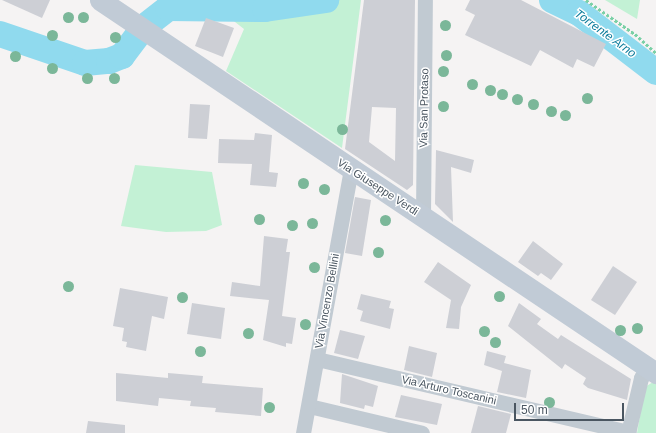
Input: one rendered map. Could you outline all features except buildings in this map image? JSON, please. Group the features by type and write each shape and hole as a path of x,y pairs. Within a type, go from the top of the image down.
{"street":[{"name":"Via San Protaso","path":"423,217 425,0"},
{"name":"Via Giuseppe Verdi","path":"107,5 651,370"},
{"name":"Via Vincenzo Bellini","path":"303,433 350,169"},
{"name":"Via Arturo Toscanini","path":"317,359 628,432"},
{"path":"628,432 641,378 651,370"},
{"path":"309,406 422,433"}],"path":[{"path":"586,0 635,34 656,53"}],"green space":[{"path":"172,0 361,0 342,148 226,71 244,29 226,15 227,1"},
{"path":"605,0 640,0 637,19"},
{"path":"135,165 212,172 222,225 206,231 166,232 121,226"},
{"path":"653,382 656,384 656,433 637,433 645,387"}],"waterway":[{"name":"Torrente Arno","path":"0,34 85,63 109,61 122,56 144,27 168,8 265,9 326,0"},
{"name":"Torrente Arno","path":"552,0 579,13 656,72"}]}
